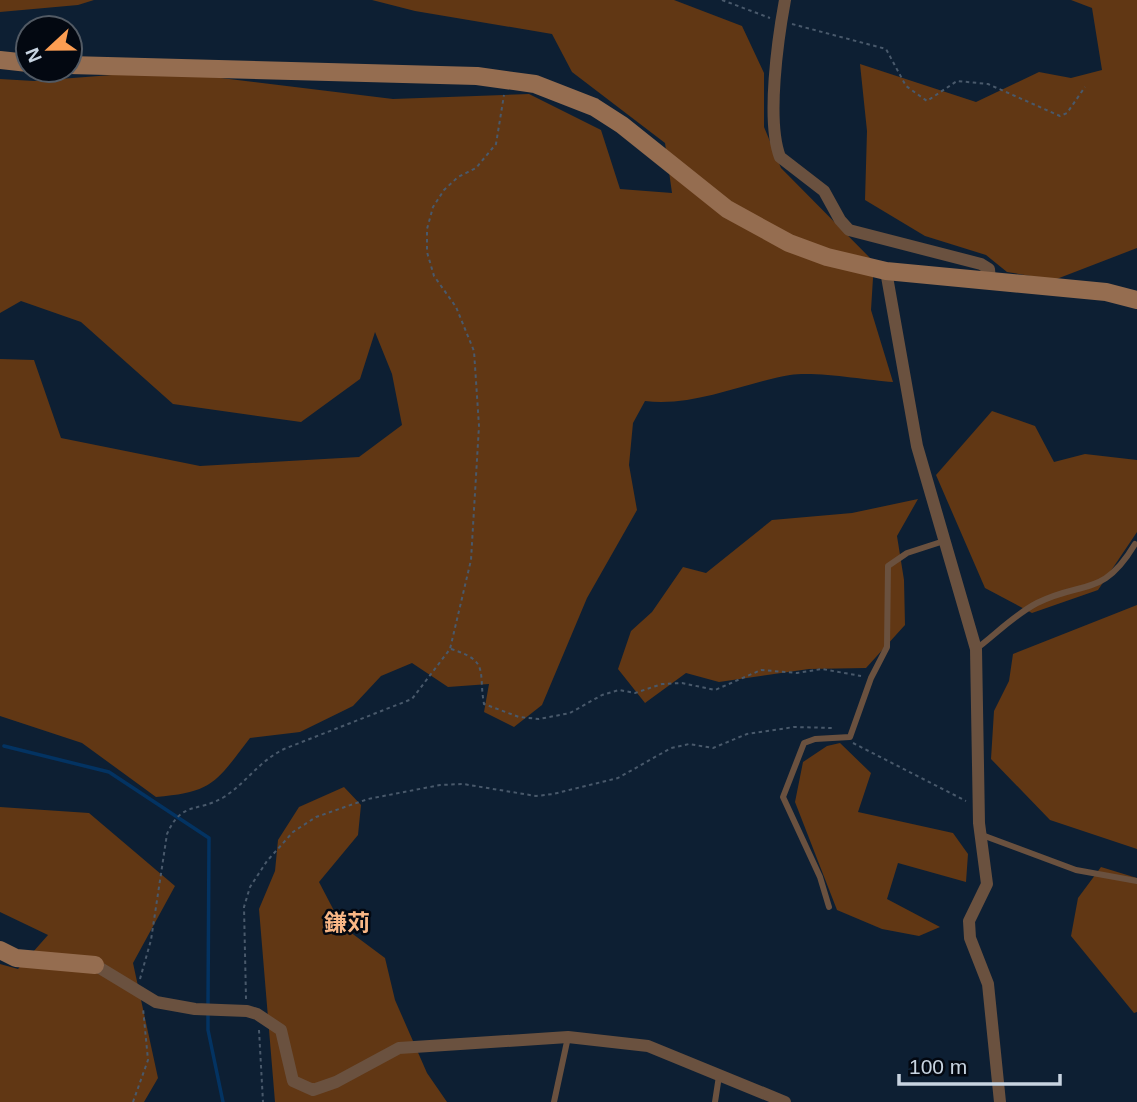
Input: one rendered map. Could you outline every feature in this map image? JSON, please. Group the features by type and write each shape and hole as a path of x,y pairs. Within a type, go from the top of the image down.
{"street":[{"path":"785,0 781,22 775,133 776,148 786,164 824,191 849,230 981,264 989,269 990,281"},
{"path":"84,65 506,78 564,93 594,107 622,125 718,202 757,227 827,257 886,271 1106,292 1137,299"},
{"path":"886,271 916,446 976,649 980,834 987,884 970,921 970,938 988,984 1000,1102"},
{"path":"0,950 16,958 96,965 138,988 156,1002 195,1009 252,1012 281,1030 293,1081 313,1090 336,1082 399,1048 568,1037 648,1046 785,1102"}],"lane":[{"path":"829,907 816,867 783,797 804,743 815,739 850,737 871,678 887,648 888,566 907,553 944,541"},
{"path":"976,649 1019,614 1039,602 1088,587 1110,576 1121,567 1135,544"},
{"path":"980,834 1076,870 1137,881"},
{"path":"554,1102 568,1037"},
{"path":"715,1102 720,1074"}],"path":[{"path":"722,0 781,22 886,49 906,86 927,101 957,81 988,84 1060,116 1067,113 1085,87"},
{"path":"132,1102 148,1060 143,1006 138,988 151,940 164,846 173,820 186,809 222,798 264,759 412,699 450,649 471,560 479,426 474,351 456,306 434,276 427,252 427,229 433,207 444,190 458,177 476,168 496,144 506,78"},
{"path":"450,649 467,654 479,665 484,675 484,704 519,718 539,719 570,713 602,695 619,690 635,693 662,684 682,683 715,690 761,670 797,673 822,669 871,678"},
{"path":"262,1102 244,907 250,887 267,861 293,832 316,817 368,799 440,785 463,784 536,796 572,790 618,778 671,748 689,744 713,748 747,734 794,726 838,729 850,737 855,746 980,807"}],"shaded area":[{"path":"0,0 94,0 78,5 0,12"},
{"path":"372,0 674,0 742,26 764,73 764,127 781,168 874,262 871,310 893,382 801,374 700,398 645,401 633,423 629,465 637,510 587,598 542,705 514,727 484,712 489,684 448,687 412,663 381,676 353,706 300,732 250,738 221,775 202,788 156,797 82,743 0,716 0,359 34,360 61,438 200,466 359,457 402,425 392,374 375,332 360,379 301,422 173,404 81,322 21,301 0,313 0,79 14,80 14,84 84,84 84,77 163,71 393,99 529,94 601,130 620,189 672,193 665,143 572,72 552,34 415,11"},
{"path":"1071,0 1137,0 1137,248 1054,280 1007,272 986,255 925,236 865,200 867,131 860,64 976,102 1039,72 1071,78 1102,70 1092,8"},
{"path":"992,411 1035,426 1054,462 1085,454 1137,460 1137,532 1098,590 1032,613 985,588 936,475"},
{"path":"918,499 897,536 904,580 905,625 866,668 809,669 719,682 686,673 645,703 618,669 631,631 652,612 683,567 706,573 772,520 852,513"},
{"path":"1137,605 1137,849 1050,820 991,759 994,711 1009,681 1013,654"},
{"path":"840,743 871,773 858,812 953,833 968,854 966,882 898,863 887,899 940,927 919,936 882,929 837,910 795,802 803,762 827,746"},
{"path":"344,787 361,805 358,835 319,882 342,926 385,958 395,1000 427,1073 447,1102 275,1102 259,909 275,871 278,840 299,807"},
{"path":"0,807 89,813 175,886 133,963 158,1078 144,1102 0,1102 0,964 18,969 48,935 0,912"},
{"path":"1101,867 1137,878 1137,1012 1134,1013 1071,936 1078,898"}],"waterway":[{"path":"4,746 109,772 209,838 208,1006"},
{"path":"208,1014 208,1030 223,1102"}],"district":[{"name":"鎌苅","path":"347,923"}]}
